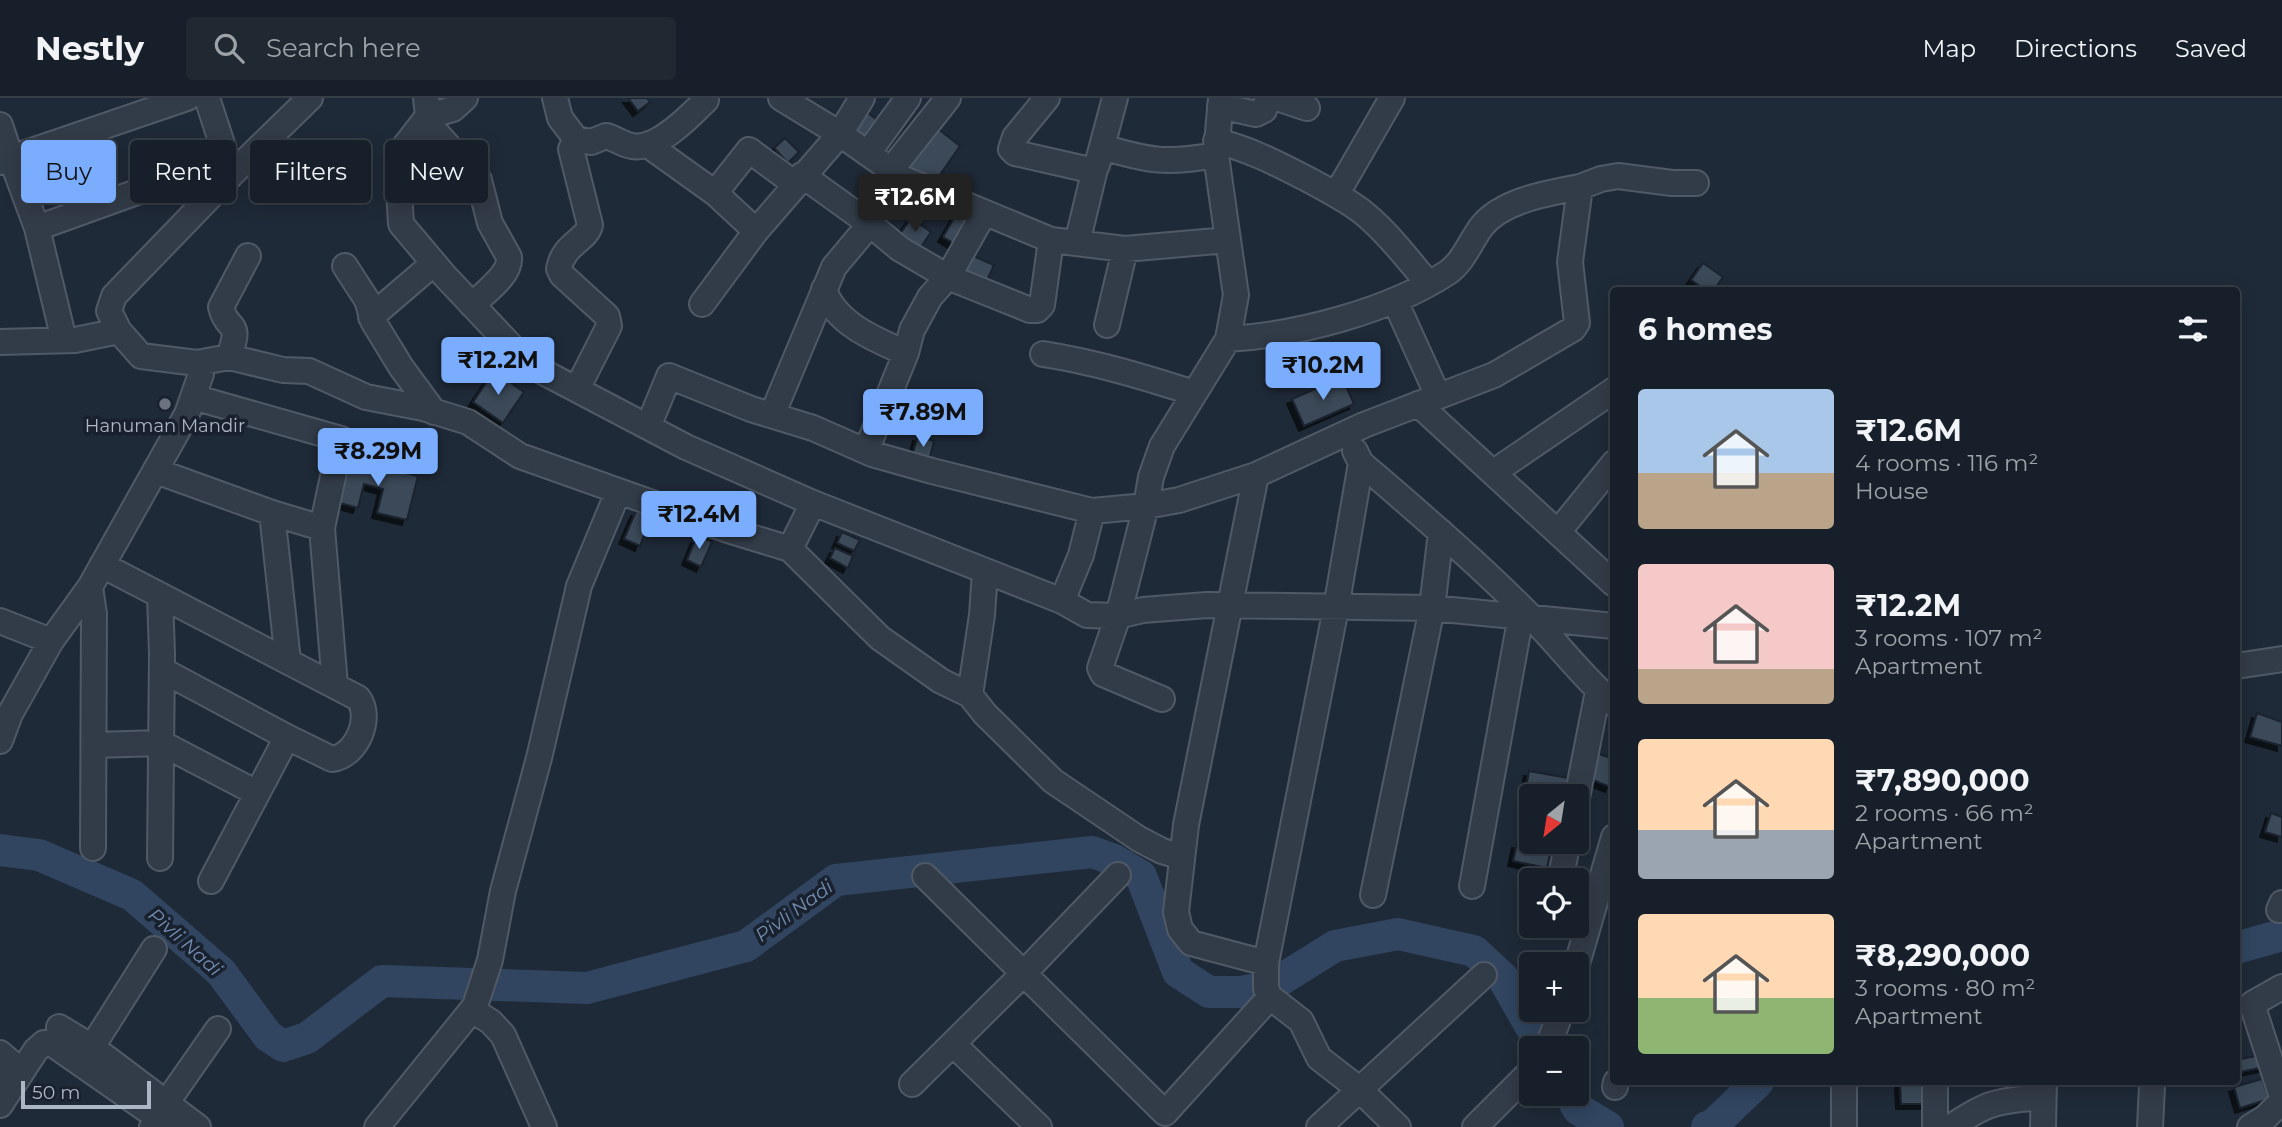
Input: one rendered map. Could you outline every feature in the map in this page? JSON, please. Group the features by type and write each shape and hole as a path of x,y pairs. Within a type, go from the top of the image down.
{"street":[{"path":"6,160 187,98"},
{"path":"37,228 223,161 225,153 207,98"},
{"path":"310,98 114,296 109,311 119,331 141,356 197,363 229,357 282,370 309,371 366,397 468,422 520,456 618,492 790,549 880,638 941,681 970,695 985,714 1053,781 1139,839 1162,851 1182,857"},
{"path":"426,112 453,110 465,98"},
{"path":"555,98 560,118 576,139 591,142 606,136 630,146 648,145 678,128 706,100"},
{"path":"781,98 904,179 1051,240 1125,249 1228,240"},
{"path":"702,304 756,231 839,134 862,98"},
{"path":"868,153 908,98"},
{"path":"891,170 948,98"},
{"path":"1046,98 1015,137 1012,149 1015,153 1179,161 1216,148 1239,146 1364,212 1384,231 1428,283"},
{"path":"1077,243 1115,98"},
{"path":"1162,699 1101,671 1118,616 1151,477 1162,446 1228,339 1236,295 1216,148 1220,102 1256,114 1264,110 1267,101 1274,98 1307,108"},
{"path":"1336,195 1392,98"},
{"path":"426,112 397,156 401,224 528,364 686,447 813,503 1062,601 1087,615 1118,616 1143,610 1207,605 1432,608 1610,621"},
{"path":"426,112 479,180 483,187 490,223 509,257 506,272 472,305"},
{"path":"0,125 6,160 37,228 64,340"},
{"path":"576,139 571,149 590,229 569,247 559,269 562,275 607,316 609,326 577,389"},
{"path":"648,145 715,193 756,231"},
{"path":"715,193 749,150 870,223 900,249 948,277 1030,310 1037,310 1042,305 1051,240"},
{"path":"1228,339 1250,338 1331,321 1395,301 1450,272 1483,224 1494,215 1533,195 1580,187 1618,176 1672,183 1696,183"},
{"path":"648,427 669,376 866,450 932,471 1092,511 1179,500 1256,475 1347,434 1494,375 1573,329 1577,323 1570,262 1580,187"},
{"path":"866,450 906,353 912,330 930,297 948,277 984,213"},
{"path":"772,415 835,267 870,223"},
{"path":"1107,325 1125,249"},
{"path":"229,357 236,333 222,313 221,307 248,257"},
{"path":"371,317 434,263"},
{"path":"345,266 368,300 371,317 401,367 434,412"},
{"path":"824,289 832,308 844,318 878,341 906,353"},
{"path":"1395,301 1428,400 1494,472 1610,580"},
{"path":"0,342 64,340 119,331"},
{"path":"1043,354 1126,371 1194,393"},
{"path":"0,741 10,714 51,642 90,587 187,414 201,374 197,363"},
{"path":"1494,472 1610,393"},
{"path":"193,397 341,439 322,528 335,685"},
{"path":"1347,434 1361,463 1441,533 1606,697 1581,784"},
{"path":"925,876 1024,973 1160,1120 1267,980 1361,463"},
{"path":"1558,532 1610,468"},
{"path":"156,471 322,528"},
{"path":"1256,475 1186,825 1176,912 1184,936 1199,947 1267,980 1301,1021 1319,1058 1359,1089 1398,1127"},
{"path":"377,1127 473,1008 490,960 503,891 539,758 579,586 618,492"},
{"path":"790,549 813,503"},
{"path":"1062,601 1081,555 1092,511"},
{"path":"272,513 288,661"},
{"path":"1373,895 1432,608 1441,533"},
{"path":"102,565 335,685 358,698 365,712 352,749 340,758 332,758 162,670"},
{"path":"970,695 982,615 985,571"},
{"path":"90,587 94,614 93,848"},
{"path":"160,595 160,858"},
{"path":"1472,886 1526,616"},
{"path":"0,621 51,642"},
{"path":"2240,665 2282,659"},
{"path":"211,881 287,737"},
{"path":"93,745 161,743 257,793"},
{"path":"1580,952 1610,851"},
{"path":"912,1084 1118,875"},
{"path":"92,1047 154,949"},
{"path":"1319,1127 1483,975"},
{"path":"2250,1127 2266,1116 2282,1099 2252,1004 2282,987"},
{"path":"473,1008 503,1035 544,1127"},
{"path":"59,1027 92,1047 152,1112 158,1123 168,1127"},
{"path":"152,1112 218,1029"},
{"path":"0,1105 36,1050 44,1043 51,1043 152,1112 198,1127"},
{"path":"953,1044 1039,1127"},
{"path":"0,1053 15,1066 0,1090"},
{"path":"1475,1127 1519,1083"},
{"path":"1844,1085 1844,1127"},
{"path":"1935,1085 1935,1127"},
{"path":"2150,1127 2152,1086"},
{"path":"1951,1127 1982,1106 2044,1089 2043,1127"}],"building":[{"path":"628,98 647,98 650,102 638,111"},
{"path":"864,110 884,125 870,144 850,128"},
{"path":"937,128 960,146 935,182 930,183 907,165"},
{"path":"785,138 799,152 788,163 774,148"},
{"path":"957,213 972,222 958,246 943,237"},
{"path":"911,218 931,232 919,250 900,234"},
{"path":"969,254 994,265 985,285 960,273"},
{"path":"1703,263 1723,277 1716,287 1702,287 1691,280"},
{"path":"494,371 524,392 503,423 473,402"},
{"path":"1342,377 1354,404 1304,426 1292,399"},
{"path":"918,436 934,441 929,461 912,456"},
{"path":"347,458 418,476 407,520 377,513 383,489 364,484 358,508 336,502"},
{"path":"636,511 651,517 640,546 624,539"},
{"path":"842,532 860,540 854,551 837,543"},
{"path":"702,534 712,542 701,567 687,560 696,538 699,539"},
{"path":"835,548 853,556 848,568 830,558"},
{"path":"2257,713 2282,722 2282,746 2250,737"},
{"path":"1593,752 1610,758 1610,787 1593,780"},
{"path":"1529,771 1568,778 1567,784 1527,784"},
{"path":"2271,813 2282,817 2282,837 2265,832"},
{"path":"1517,843 1519,854 1550,854 1547,868 1513,861"},
{"path":"2261,1055 2264,1067 2240,1072 2240,1059"},
{"path":"2262,1079 2269,1099 2240,1108 2234,1087"},
{"path":"1900,1085 1928,1085 1928,1104 1901,1104"}],"waterway":[{"name":"Pivli Nadi","path":"0,850 39,855 132,895 221,972 268,1036 283,1046 307,1038 382,981 587,988 746,946 836,880 1092,852 1114,860 1141,876 1178,972 1209,992 1242,992 1271,986 1335,946 1398,934 1474,951 1503,978 1536,1036"},
{"name":"Pivli Nadi","path":"2240,947 2282,935"},
{"name":"Pivli Nadi","path":"1707,1127 1711,1127 1755,1085"},
{"name":"Pivli Nadi","path":"1576,1106 1608,1127"}],"place":[{"name":"Hanuman Mandir","path":"165,404"}]}
